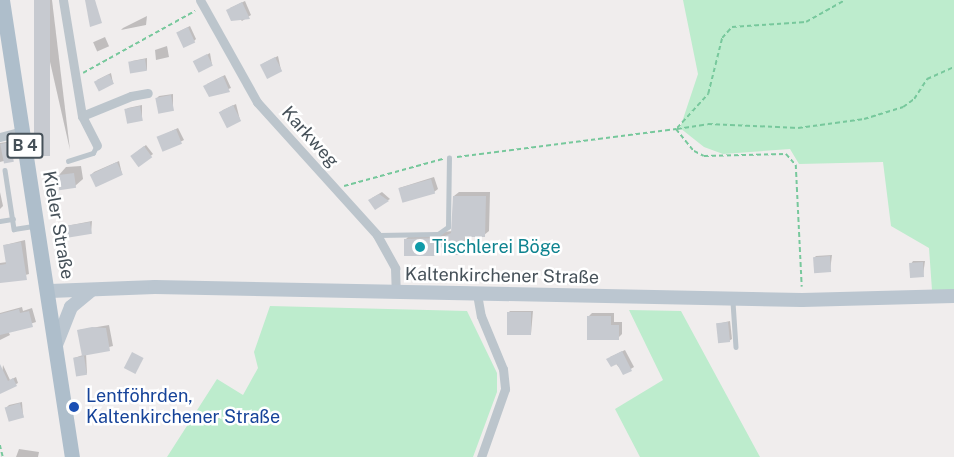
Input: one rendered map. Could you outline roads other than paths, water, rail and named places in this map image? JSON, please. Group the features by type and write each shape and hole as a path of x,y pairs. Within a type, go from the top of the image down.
{"main road":[{"name":"Kieler Straße","path":"2,0 50,291 72,457"},
{"name":"Kaltenkirchener Straße","path":"50,291 155,287 802,300 954,296"},
{"path":"56,346 71,307 93,290"}],"street":[{"path":"63,0 82,116 97,145"},
{"name":"Karkweg","path":"202,3 257,102 378,235 395,268 396,291"},
{"path":"82,116 130,96 148,93"},
{"path":"0,137 22,131"},
{"path":"477,294 481,316 503,369 505,389 481,457"}],"lane":[{"path":"68,160 93,153 97,145"},
{"path":"378,235 438,234 448,227 449,158"},
{"path":"5,170 14,229 38,225"},
{"path":"0,221 13,219"},
{"path":"733,299 736,347"}],"place":[{"name":"Tischlerei Böge","path":"420,247"},
{"name":"Lentföhrden, Kaltenkirchener Straße","path":"74,407"}]}
